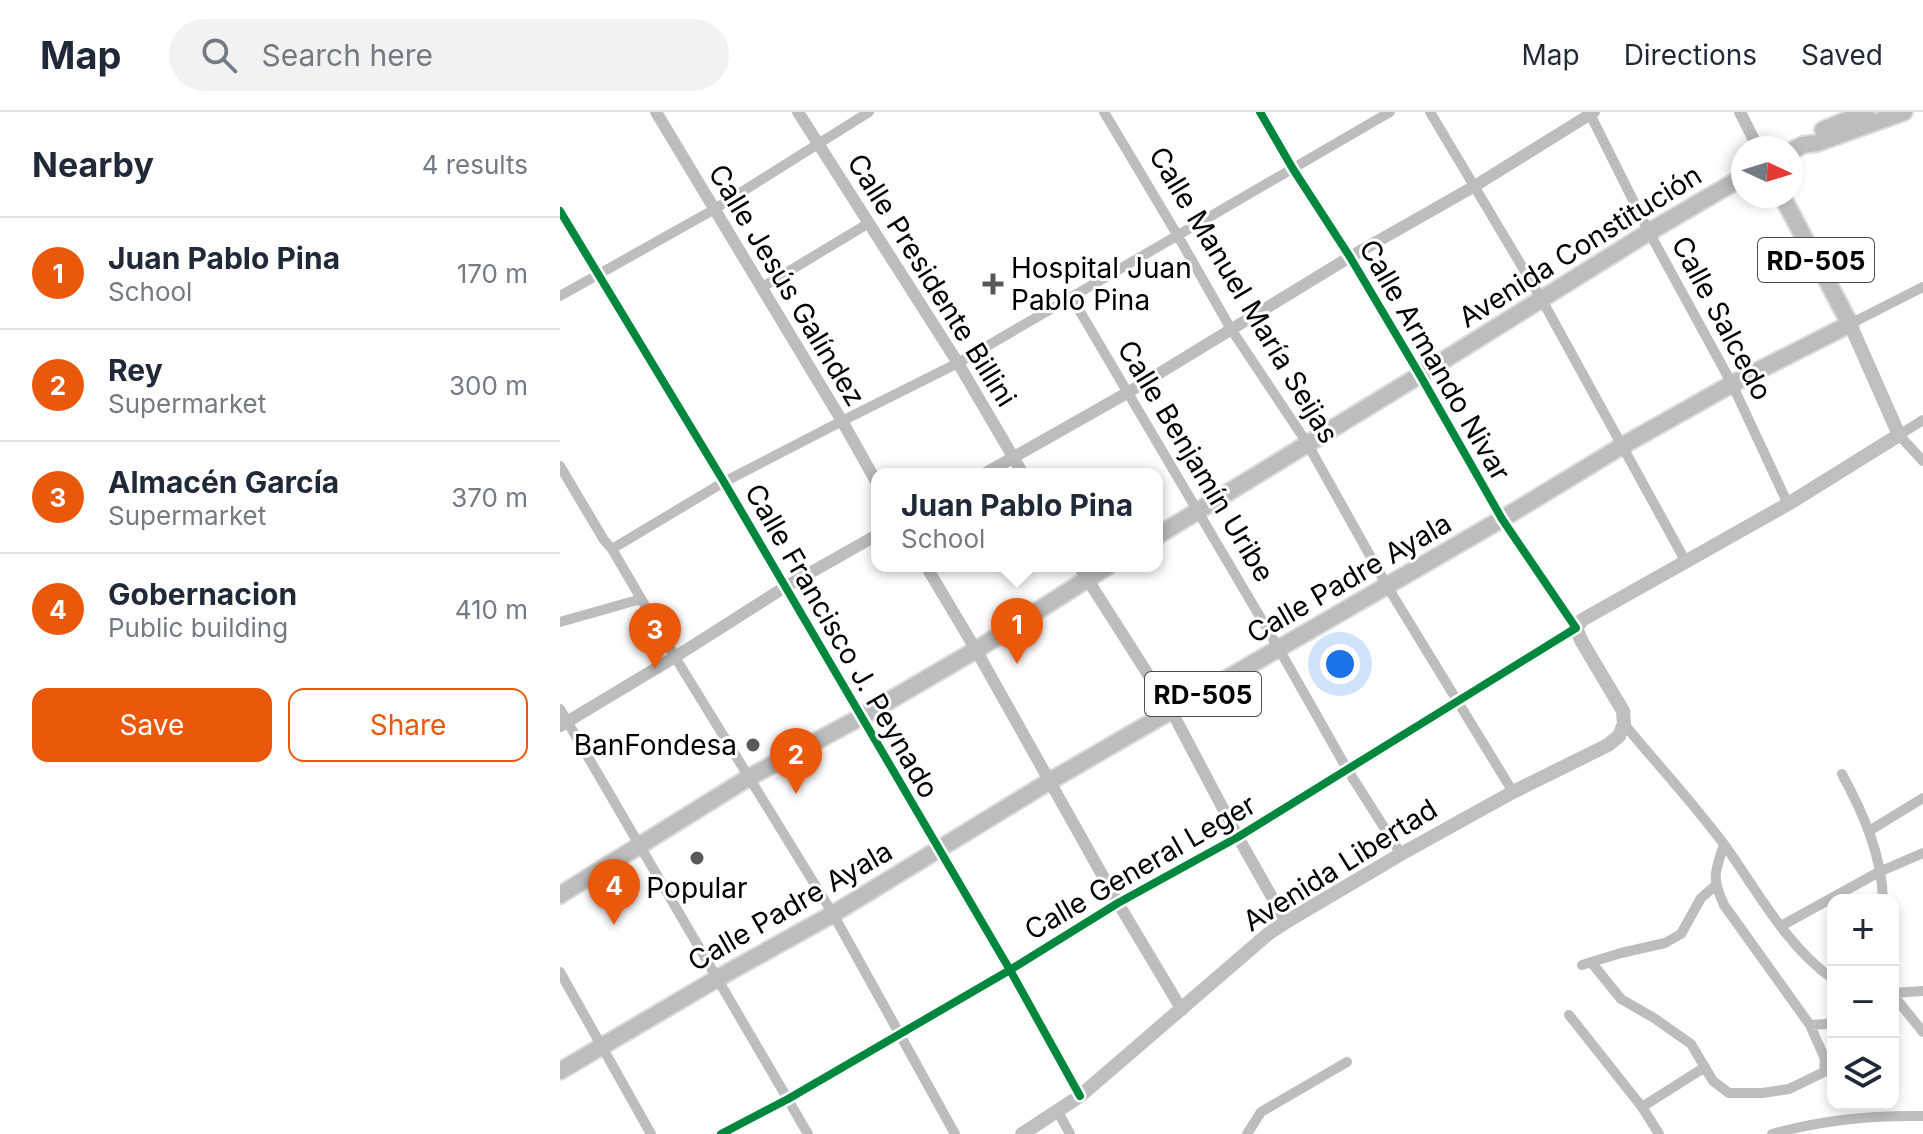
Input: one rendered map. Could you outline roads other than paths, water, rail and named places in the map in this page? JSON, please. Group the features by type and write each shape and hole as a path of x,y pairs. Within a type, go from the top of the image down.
{"main road":[{"path":"1803,143 1812,135 1866,112"},
{"path":"1803,146 1904,112"},
{"name":"Avenida Constitución","path":"1163,532 1731,184"},
{"name":"RD-505","path":"1788,208 1850,324"},
{"path":"1576,628 1582,620 1788,504 1899,435 1850,324"},
{"name":"Calle Padre Ayala","path":"560,1071 833,914 1050,781 1622,446 1732,384 1850,324"},
{"path":"560,895 748,778 976,650 1083,573"},
{"name":"Calle Armando Nivar","path":"1576,628 1623,711 1624,724"},
{"name":"Avenida Libertad","path":"1022,1134 1080,1096 1268,934 1401,854 1513,792 1608,745 1619,736 1624,724"}],"street":[{"name":"Calle Jesús Galíndez","path":"656,112 871,472"},
{"name":"Calle Presidente Billini","path":"798,112 958,363 1019,468"},
{"path":"560,296 713,210 869,112"},
{"name":"Calle Manuel María Seijas","path":"1104,112 1231,329 1307,443 1387,586 1513,792"},
{"name":"Calle Armando Nivar","path":"1260,112 1350,257 1502,519 1576,628"},
{"path":"612,549 724,482 958,363 1390,112"},
{"path":"1430,112 1542,300 1686,562"},
{"path":"1740,112 1752,136"},
{"path":"995,468 1473,187 1591,113"},
{"name":"Calle Salcedo","path":"1591,113 1649,232 1732,384 1788,504"},
{"name":"Calle Francisco J. Peynado","path":"560,211 724,482 1010,970 1080,1096"},
{"path":"761,288 869,223"},
{"name":"Calle Padre Ayala","path":"1850,324 1923,287"},
{"name":"Calle Benjamín Uribe","path":"1072,298 1347,769 1401,854"},
{"path":"1923,420 1899,435 1923,461"},
{"path":"560,466 833,914 955,1134"},
{"path":"564,724 785,587 871,538"},
{"path":"930,572 1182,1010"},
{"path":"1083,573 1172,712 1286,922"},
{"path":"560,622 641,599"},
{"name":"Calle General Leger","path":"721,1134 788,1099 1010,970 1118,903 1238,837 1576,628"},
{"path":"560,709 564,724 718,978 808,1134"},
{"path":"1624,724 1724,844 1781,926 1816,967 1827,975"},
{"path":"1842,774 1869,831 1882,894"},
{"path":"1869,831 1923,798"},
{"path":"1715,886 1701,898 1681,934 1665,943 1586,964 1621,999 1691,1044 1713,1081 1729,1093 1789,1089 1824,1072 1825,1059 1810,1025 1724,905 1715,886 1715,872 1724,844"},
{"path":"1781,926 1879,872 1923,853"},
{"path":"560,972 651,1134"},
{"path":"1899,993 1923,991"},
{"path":"1899,1002 1923,1032"},
{"path":"1569,1015 1642,1107 1659,1134"},
{"path":"1810,1025 1827,1023"},
{"path":"1247,1134 1261,1112 1347,1062"},
{"path":"1642,1107 1705,1067"},
{"path":"1058,1112 1070,1134"},
{"path":"1772,1134 1802,1125 1882,1115 1923,1116"}],"place":[{"name":"Hospital Juan Pablo Pina","path":"993,284"},
{"name":"Juan Pablo Pina","path":"1017,664"},
{"name":"Almacén García","path":"655,669"},
{"name":"BanFondesa","path":"753,745"},
{"name":"Rey","path":"796,794"},
{"name":"Popular","path":"697,858"},
{"name":"Gobernacion","path":"614,925"}]}
